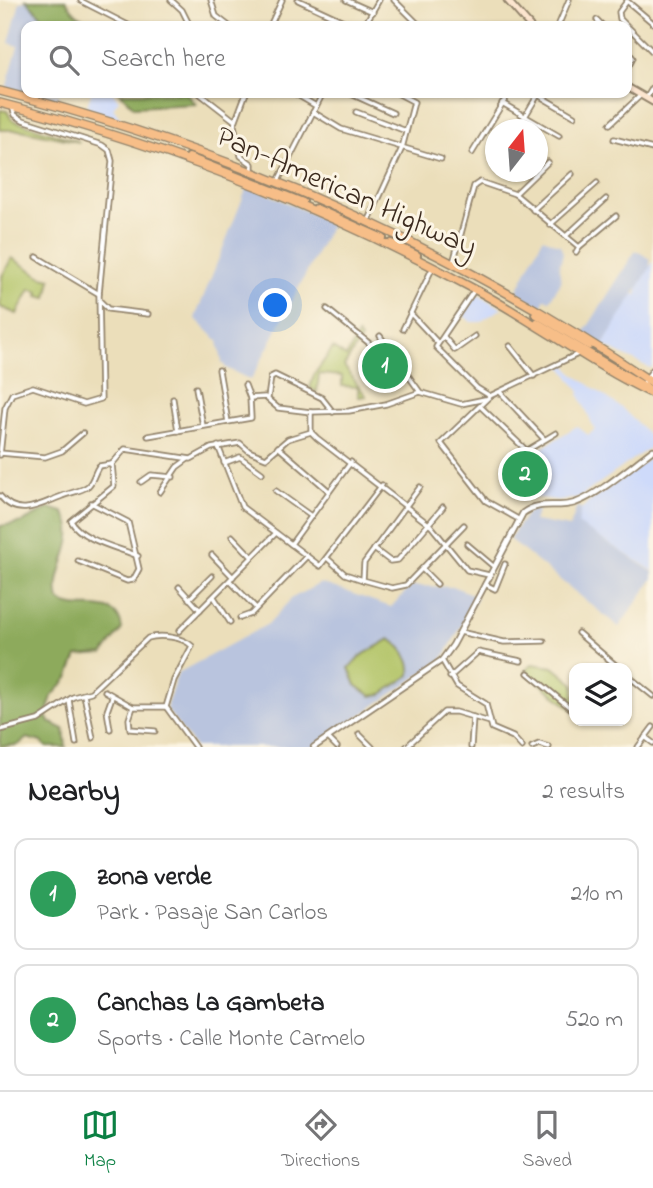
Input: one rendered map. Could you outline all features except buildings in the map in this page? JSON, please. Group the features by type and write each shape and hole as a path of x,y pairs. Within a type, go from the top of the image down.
{"highway":[{"name":"Pan-American Highway","path":"0,92 21,98"},
{"name":"Pan-American Highway","path":"23,98 103,119 252,172 369,222 453,263 634,370 647,382"},
{"name":"Pan-American Highway","path":"3,103 117,136 222,172 304,205 475,289 653,393"}],"main road":[{"path":"508,0 526,21"},
{"path":"0,92 280,185 359,219 475,278 634,370"},
{"path":"3,103 110,128"},
{"path":"131,134 246,178 366,230 477,287 647,382 653,393"}],"street":[{"path":"171,0 182,10 188,21"},
{"path":"211,0 216,16 222,21"},
{"path":"272,21 282,0"},
{"path":"298,0 343,21"},
{"path":"346,0 373,12"},
{"path":"367,21 377,0"},
{"path":"394,0 415,21"},
{"path":"560,21 569,0"},
{"path":"81,1 120,21"},
{"path":"622,21 619,18 619,10 627,1 653,23"},
{"path":"632,31 652,50"},
{"path":"611,124 645,97 653,87"},
{"path":"205,98 235,121"},
{"path":"244,98 235,121 241,156 252,164 252,172"},
{"path":"302,98 316,106"},
{"path":"278,182 320,98"},
{"path":"360,98 393,113"},
{"path":"369,222 402,148 414,101 408,98"},
{"path":"472,153 506,98"},
{"path":"523,119 536,98"},
{"path":"545,98 574,116"},
{"path":"3,103 23,120 102,145 109,150 112,161 99,297 101,399 84,404 33,387 12,394 5,408 0,454 45,457 61,451 83,433"},
{"path":"502,103 559,136"},
{"path":"313,112 341,129 441,159"},
{"path":"356,112 406,131"},
{"path":"614,139 653,149"},
{"path":"533,210 572,174"},
{"path":"515,194 527,182"},
{"path":"453,263 476,183 492,185 515,194 550,225 567,235 578,250 615,215"},
{"path":"550,225 597,183"},
{"path":"567,235 606,199"},
{"path":"37,257 99,297 108,309 148,314"},
{"path":"403,329 433,267"},
{"path":"437,342 475,289"},
{"path":"327,309 375,348 386,344"},
{"path":"411,314 437,342 441,353 489,397"},
{"path":"380,336 420,392"},
{"path":"443,337 455,350 475,336"},
{"path":"510,346 534,376"},
{"path":"250,398 268,398 278,408 311,412 332,412 386,404 420,392 461,404 489,397 582,352"},
{"path":"219,370 228,422"},
{"path":"647,382 653,370"},
{"path":"268,398 271,377 275,375 322,398 332,412"},
{"path":"148,436 251,418 250,398 245,385"},
{"path":"196,388 202,426"},
{"path":"500,392 544,439"},
{"path":"489,397 444,439 443,447 486,501 518,519"},
{"path":"173,399 178,431"},
{"path":"481,407 526,450"},
{"path":"311,412 312,432 428,523 467,570 488,575"},
{"path":"160,492 173,477 177,467 188,459 218,446 240,443 249,451 265,458 288,439 312,432"},
{"path":"516,457 556,433"},
{"path":"218,446 242,507 320,566 382,485"},
{"path":"278,447 330,491"},
{"path":"0,496 16,506 38,508 62,495 81,491 92,481 99,466 112,464 125,449 188,459"},
{"path":"314,747 442,660 460,632 518,519 536,505 564,505 581,500 653,450"},
{"path":"224,463 240,457 262,473"},
{"path":"291,544 351,463"},
{"path":"112,464 114,486 72,518 74,527 138,556"},
{"path":"141,482 151,475 173,477"},
{"path":"363,580 365,563 374,548 420,487"},
{"path":"276,491 311,516"},
{"path":"78,561 127,581 138,574 138,556 128,522 91,503"},
{"path":"374,548 396,561 443,507"},
{"path":"326,558 345,574 397,588 406,585 464,525"},
{"path":"179,631 276,533"},
{"path":"232,537 252,557"},
{"path":"467,544 493,566"},
{"path":"212,555 256,608"},
{"path":"240,618 256,608 307,556"},
{"path":"485,584 495,589 505,564"},
{"path":"422,569 437,584"},
{"path":"189,598 212,576"},
{"path":"179,587 200,610"},
{"path":"214,597 230,622"},
{"path":"460,632 503,642 544,641"},
{"path":"578,633 611,663"},
{"path":"0,730 38,720 69,700 84,695 103,683 111,671 148,638 185,641 191,644 190,653 174,680 166,707"},
{"path":"450,677 478,652 521,661"},
{"path":"442,660 457,686 483,700 494,730 516,738 522,747"},
{"path":"528,673 569,707"},
{"path":"632,679 653,696"},
{"path":"105,691 133,707 166,707"},
{"path":"84,695 93,738"},
{"path":"110,729 107,711 113,697"},
{"path":"69,700 76,743"},
{"path":"133,707 129,719 130,729 155,731"},
{"path":"166,707 195,747"},
{"path":"406,747 444,712 490,722"},
{"path":"471,747 473,717"},
{"path":"638,747 653,727"},
{"path":"359,734 372,747"},
{"path":"645,737 653,743"},
{"path":"328,738 337,747"},
{"path":"532,747 539,744 549,747"}],"shaded area":[{"path":"27,1 46,21 21,21 21,93 6,89 18,46 9,43 20,2"},
{"path":"39,98 58,98 57,103"},
{"path":"89,98 117,98 119,100 113,108 122,121 86,109"},
{"path":"248,185 332,223 251,380 226,368 222,362 218,341 195,318"},
{"path":"543,238 560,245 563,253 559,267 561,282 550,300 544,299 541,310 515,295"},
{"path":"636,250 650,259 650,268 601,348 582,336"},
{"path":"653,262 653,367 650,368 603,345 633,293 637,295 638,287"},
{"path":"476,294 502,308 480,322 471,322 463,315"},
{"path":"565,362 571,372 623,409 653,439 653,445 580,497 561,501 529,496 505,471 577,426 588,435 595,430 580,392 560,364"},
{"path":"653,456 653,571 577,524 581,509"},
{"path":"577,506 581,509 578,524 653,572 653,579 619,627 509,539 529,511 539,507 534,521 570,527"},
{"path":"321,583 391,607 411,586 455,587 478,597 442,660 313,747 195,747 167,710 178,673 268,624 292,598"}],"green space":[{"path":"26,0 66,0 72,10 87,21 46,21"},
{"path":"125,98 191,98 196,104 134,107"},
{"path":"0,110 7,111 12,120 80,142 21,130 0,130"},
{"path":"12,258 42,277 51,279 47,298 38,296 39,292 30,289 17,314 0,307 2,276"},
{"path":"358,335 361,339 344,366 366,396 358,397 358,387 342,386 342,376 319,374 317,392 310,388 314,375 333,348 346,357"},
{"path":"49,508 63,512 69,523 69,544 57,588 59,600 76,606 105,608 119,618 122,629 103,654 77,656 68,678 52,696 46,716 49,722 64,729 66,747 47,747 27,738 18,745 0,746 0,526 23,522"},
{"path":"390,639 405,654 410,675 382,694 371,696 356,685 349,668 359,657"},
{"path":"532,664 553,667 569,680 569,707 525,671"}],"place":[{"name":"zona verde","path":"385,366"},
{"name":"Canchas La Gambeta","path":"525,474"}]}
